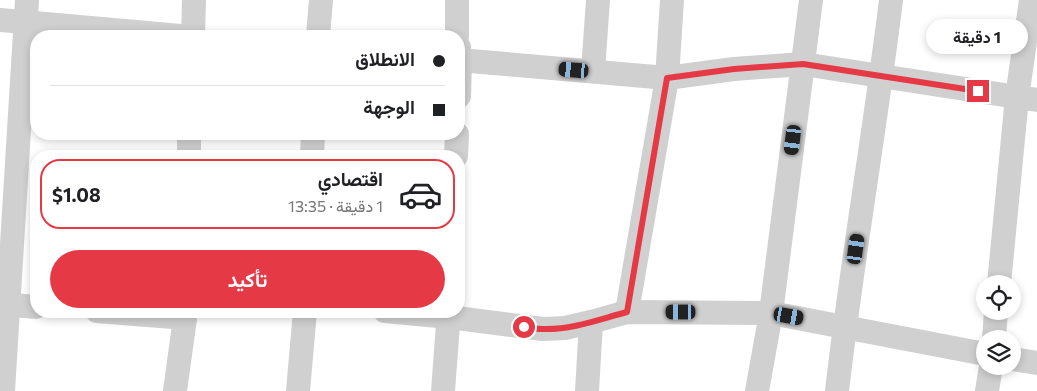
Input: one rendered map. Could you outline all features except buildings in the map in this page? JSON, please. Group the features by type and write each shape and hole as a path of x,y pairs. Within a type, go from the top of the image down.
{"street":[{"path":"192,30 194,0"},
{"path":"318,30 321,0"},
{"path":"458,0 458,30"},
{"path":"593,71 598,0"},
{"path":"627,312 667,78 672,0"},
{"path":"757,391 771,313 810,0"},
{"path":"837,391 844,326 891,0"},
{"path":"1000,275 1027,98 1030,0"},
{"path":"3,391 4,304 26,11"},
{"path":"0,20 26,11 144,30"},
{"path":"465,56 667,78 734,69 803,64 1027,98"},
{"path":"4,304 30,306"},
{"path":"465,317 543,329 565,328 627,312 771,313 976,352"},
{"path":"175,391 185,318"},
{"path":"298,391 304,318"},
{"path":"442,391 449,318"},
{"path":"587,391 591,322"},
{"path":"1021,360 1037,363"},
{"path":"987,391 990,375"}],"route":[{"path":"524,327 543,329 565,328 627,312 667,78 734,69 803,64 978,91"}]}
